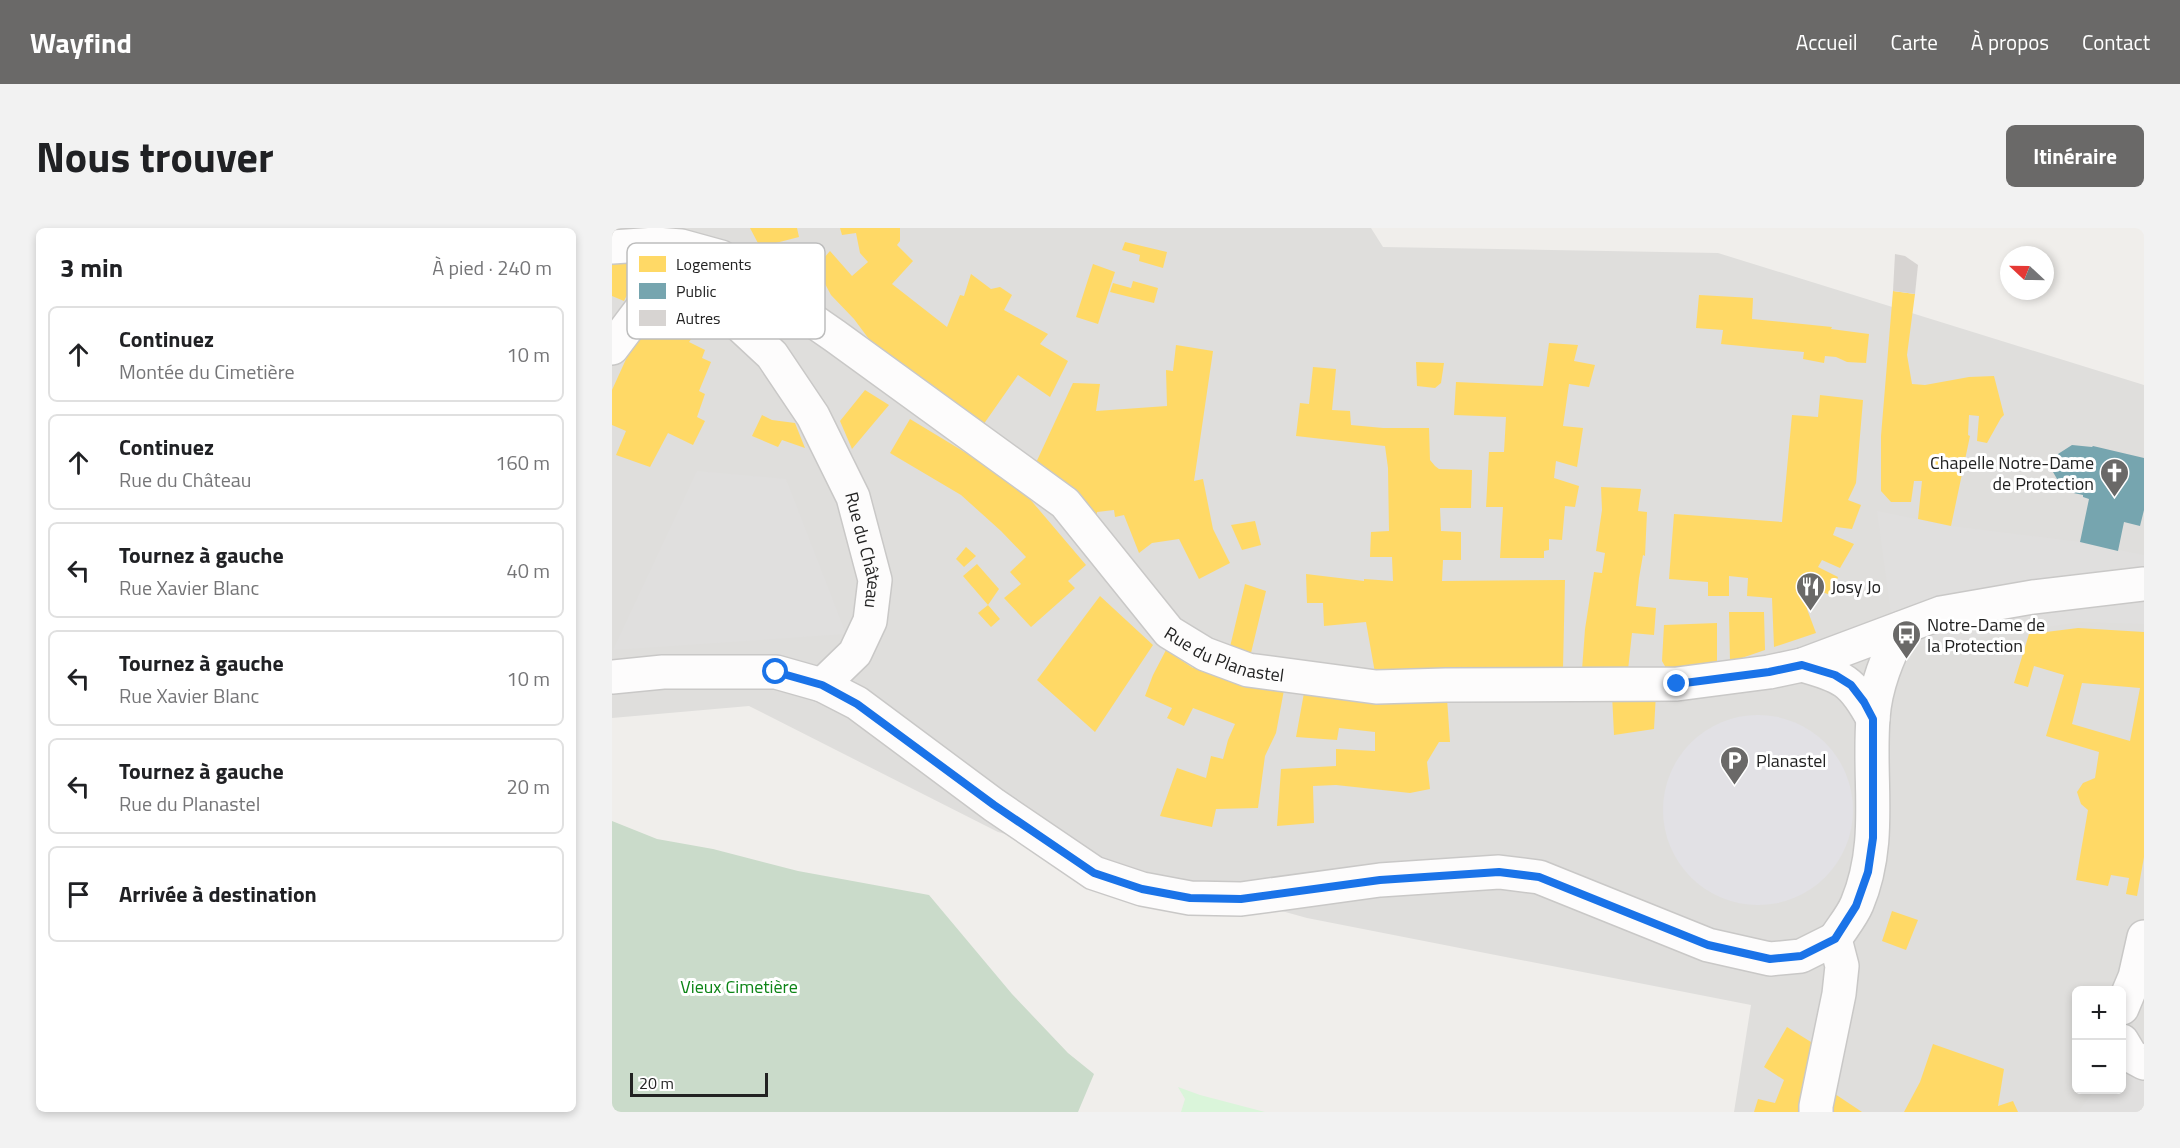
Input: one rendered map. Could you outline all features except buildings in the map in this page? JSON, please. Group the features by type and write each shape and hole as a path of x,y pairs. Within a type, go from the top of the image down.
{"street":[{"name":"Rue du Planastel","path":"612,248 627,247"},
{"path":"612,348 627,326"},
{"name":"Rue du Planastel","path":"825,329 1065,503 1169,632 1205,654 1248,670 1376,687 1677,684 1769,672 1802,665 1941,613 2033,597 2144,584"},
{"name":"Rue du Château","path":"755,339 772,355 813,416 853,497 875,580 870,621 855,653 822,685"},
{"path":"612,677 663,672 776,672 822,685 857,704 994,805 1094,873 1142,889 1190,898 1241,899 1380,880 1499,872 1539,877 1708,945 1770,959 1801,956 1835,939 1856,906 1870,861 1873,838 1873,719 1883,671 1902,628"},
{"path":"1802,665 1835,675 1851,685 1873,719"},
{"path":"2126,997 2135,977 2144,937"},
{"path":"1816,1112 1839,994 1842,966 1835,939"},
{"path":"2126,1048 2131,1056 2144,1063"}],"shaded area":[{"path":"612,228 1371,228 1383,247 1718,253 2144,385 2144,1112 1734,1112 1751,1005 1307,918 998,832 749,706 612,718"},
{"path":"697,471 786,479 846,634 613,650"},
{"path":"1877,511 1951,526 2080,542 2144,555 2144,624 2080,622 1896,650"},
{"path":"1749,715 1767,715 1803,726 1818,736 1832,750 1849,782 1853,810 1849,838 1842,855 1832,870 1818,884 1786,901 1767,905 1749,905 1713,894 1698,884 1684,870 1667,838 1663,819 1663,801 1674,765 1684,750 1698,736 1730,719"},
{"path":"2126,1064 2144,1065 2144,1112 2078,1112 2092,1094 2126,1094"}],"green space":[{"name":"Vieux Cimetière","path":"612,821 657,839 713,849 798,871 929,895 1012,994 1068,1053 1094,1074 1078,1112 612,1112"},
{"path":"1178,1087 1265,1112 1181,1112 1185,1099"}],"place":[{"name":"Chapelle Notre-Dame de Protection","path":"2115,498"},
{"name":"Josy Jo","path":"1810,612"},
{"name":"Notre-Dame de la Protection","path":"1906,660"},
{"name":"Planastel","path":"1735,786"}],"route":[{"path":"776,672 822,685 857,704 994,805 1094,873 1142,889 1190,898 1241,899 1380,880 1499,872 1539,877 1708,945 1770,959 1801,956 1835,939 1856,906 1868,872 1873,838 1873,719 1864,702 1851,685 1835,675 1802,665 1769,672 1677,684"}]}
